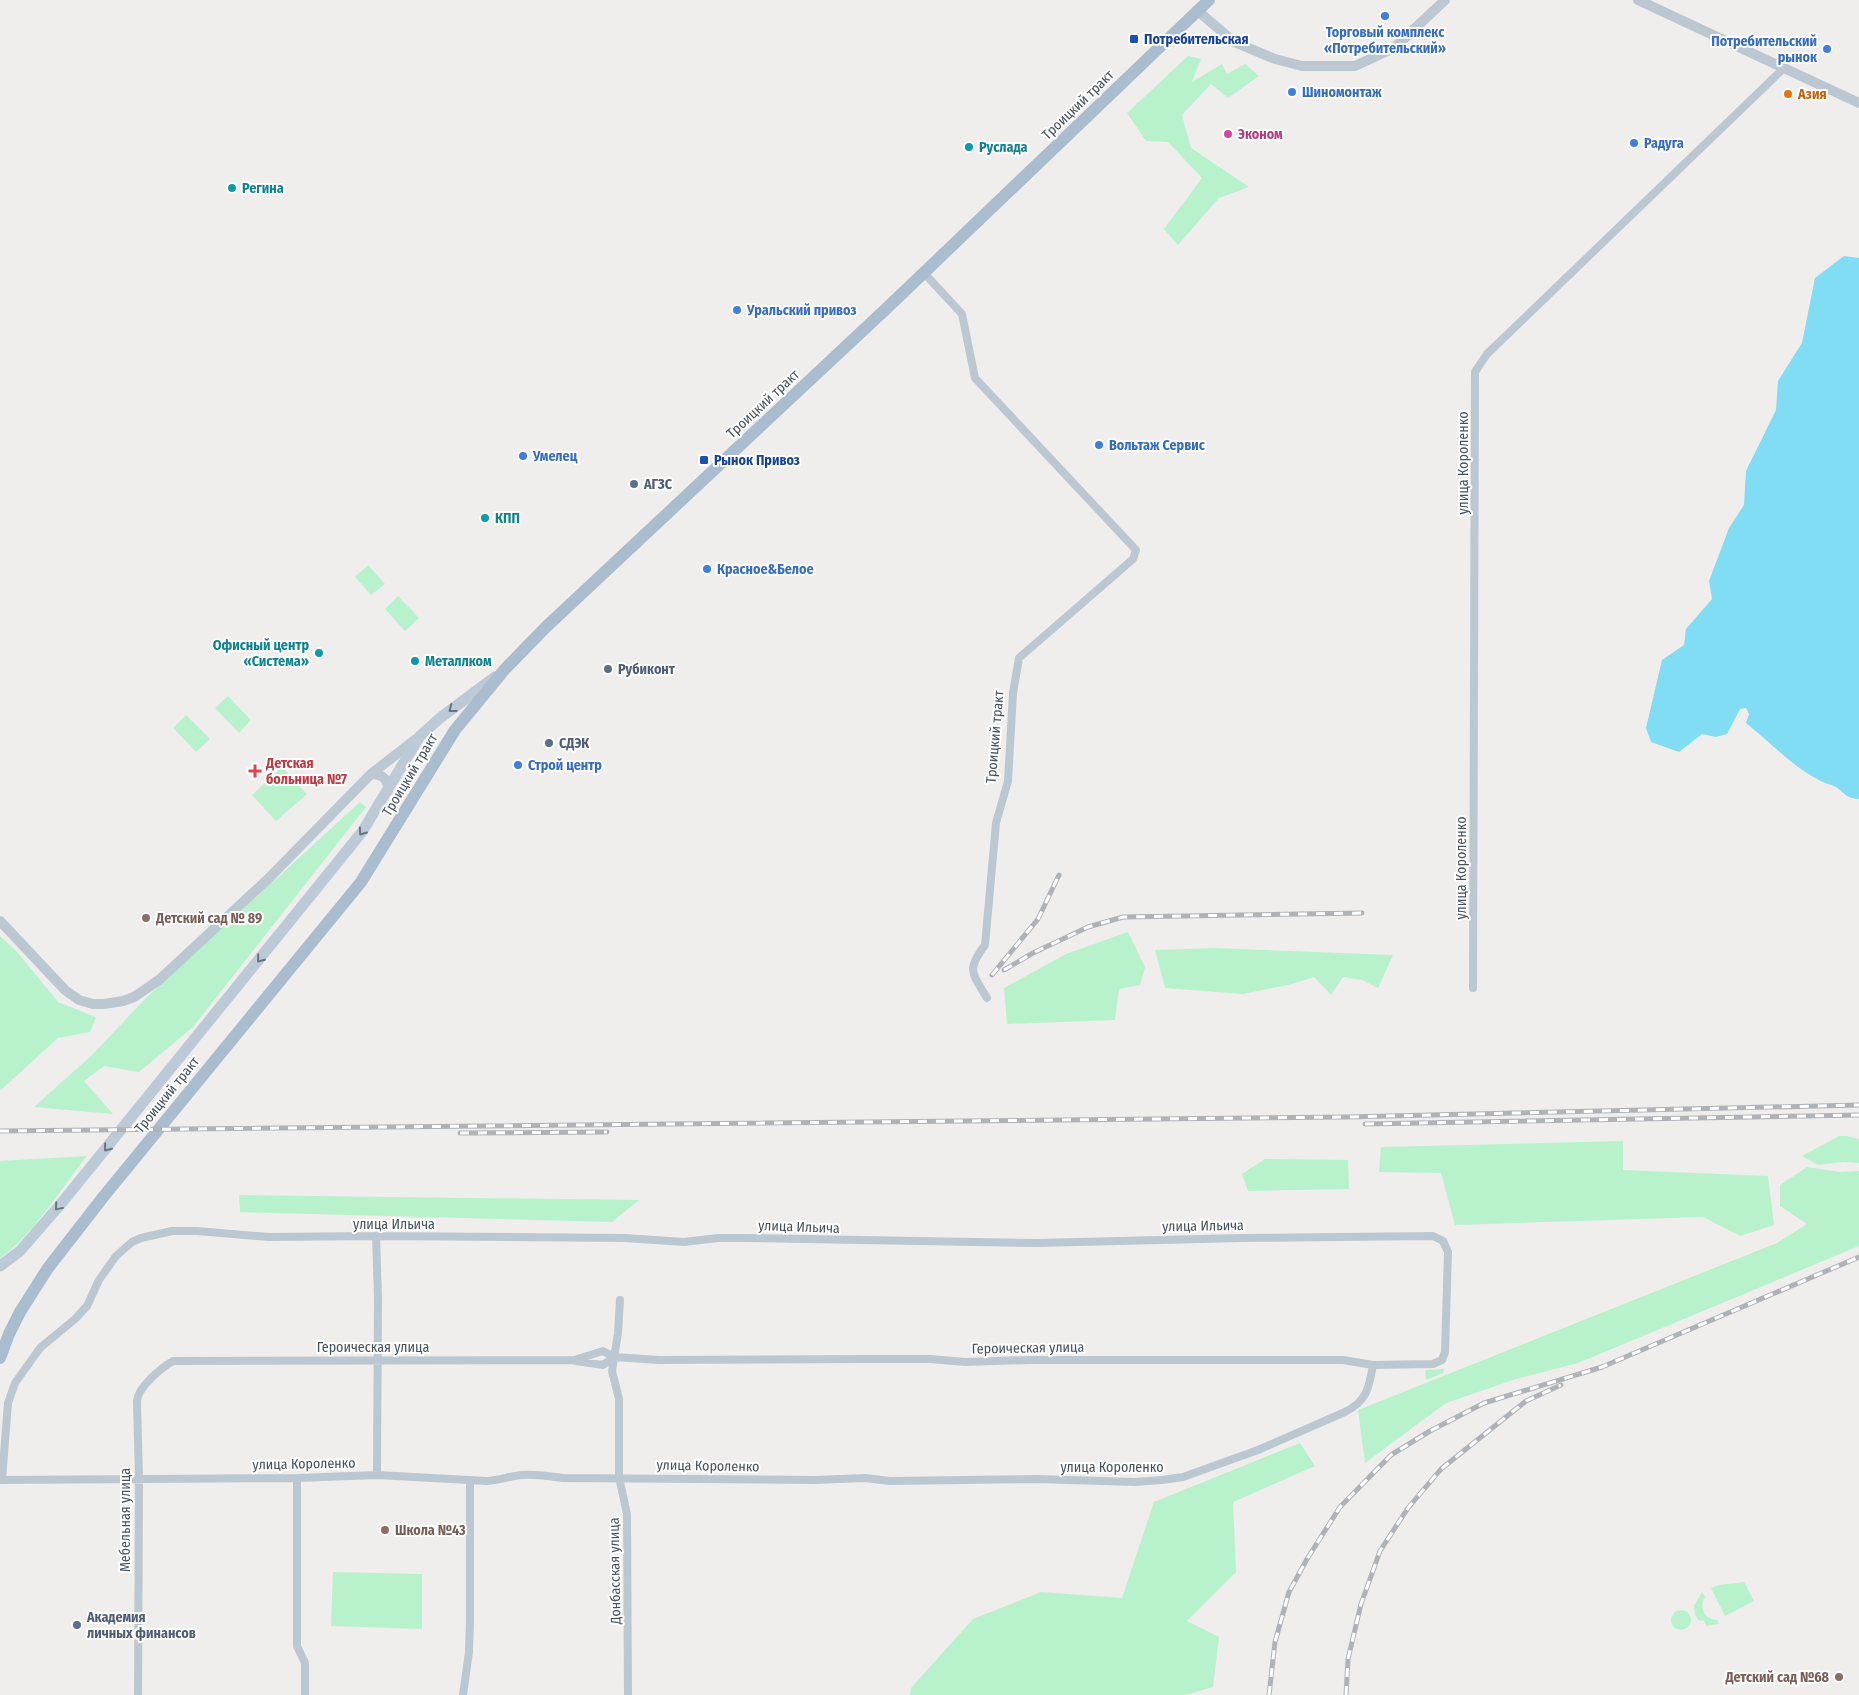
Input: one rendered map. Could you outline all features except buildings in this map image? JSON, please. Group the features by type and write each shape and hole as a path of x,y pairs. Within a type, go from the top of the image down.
{"main road":[{"name":"Троицкий тракт","path":"0,1358 20,1312 48,1268 104,1196 361,882 455,730 505,669 546,627 924,273 1209,0"},
{"path":"0,1266 27,1243 88,1172 362,832 420,736 440,718 505,669"}],"street":[{"path":"1198,11 1234,42 1275,59 1302,66 1355,66 1394,48 1445,0"},
{"path":"1638,0 1859,103"},
{"name":"улица Короленко","path":"1473,988 1476,372 1487,354 1784,68"},
{"name":"Троицкий тракт","path":"924,273 962,314 974,378 1136,550 1133,559 1019,658 1013,693 1008,781 996,823 985,945 977,955 972,966 987,998"},
{"path":"0,921 65,990 79,1000 93,1004 104,1004 134,997 159,980 267,880 371,774 420,736"},
{"path":"371,774 379,774 386,779 389,785 388,791"},
{"name":"улица Ильича","path":"1,1480 8,1403 15,1383 40,1348 75,1319 86,1306 99,1280 116,1256 132,1242 152,1234 172,1231 197,1231 269,1237 625,1238 684,1242 718,1238 745,1238 1037,1243 1433,1236 1443,1241 1448,1252 1445,1352 1442,1360"},
{"path":"376,1236 378,1297 377,1475"},
{"name":"Донбасская улица","path":"620,1300 618,1333 612,1371 619,1399 619,1477 627,1514 628,1695"},
{"name":"Героическая улица","path":"574,1360 603,1351 614,1357 659,1360 903,1359 966,1362 1029,1360 1343,1360 1373,1365 1433,1364 1442,1360"},
{"name":"Героическая улица","path":"172,1360 574,1360 603,1365 614,1357"},
{"name":"Мебельная улица","path":"138,1695 138,1395 164,1365 172,1360"},
{"name":"улица Короленко","path":"1,1480 297,1478 377,1475 487,1481 529,1475 544,1475 563,1478 619,1477 752,1480 865,1478 890,1481 1036,1479 1135,1482 1176,1478 1258,1450 1357,1406 1363,1399 1370,1382 1373,1365"},
{"path":"297,1478 297,1646 305,1663 305,1695"},
{"path":"463,1695 469,1652 470,1622 470,1480"}],"green space":[{"path":"1188,56 1201,59 1192,82 1222,64 1227,74 1245,64 1259,76 1228,98 1211,84 1182,115 1191,148 1249,187 1219,198 1178,245 1164,229 1202,178 1168,142 1146,141 1127,113"},
{"path":"368,565 385,584 371,595 355,577"},
{"path":"398,596 419,618 405,631 385,609"},
{"path":"228,696 251,720 239,733 215,708"},
{"path":"186,715 210,739 196,752 173,728"},
{"path":"282,767 307,794 276,821 252,795"},
{"path":"360,802 366,807 193,1027 139,1072 104,1066 84,1081 113,1114 34,1107 92,1055 146,998"},
{"path":"1128,932 1145,967 1140,985 1119,989 1115,1020 1007,1024 1004,988 1066,954"},
{"path":"0,936 18,953 58,1002 96,1017 90,1032 58,1038 1,1090 0,1090"},
{"path":"1215,948 1393,955 1378,988 1362,980 1343,977 1331,995 1314,977 1288,985 1243,994 1165,988 1155,950"},
{"path":"1839,1136 1859,1139 1859,1163 1843,1162 1818,1165 1802,1156"},
{"path":"1623,1141 1623,1170 1768,1176 1774,1225 1740,1236 1703,1217 1455,1225 1441,1173 1379,1172 1381,1147"},
{"path":"87,1156 24,1238 0,1258 0,1161"},
{"path":"1265,1159 1348,1160 1349,1189 1248,1191 1242,1174"},
{"path":"1807,1167 1841,1172 1859,1171 1859,1246 1578,1363 1516,1379 1446,1403 1365,1463 1358,1410 1777,1243 1807,1224 1780,1206 1780,1185"},
{"path":"239,1195 639,1200 612,1222 240,1212"},
{"path":"1444,1369 1443,1373 1426,1380 1425,1370"},
{"path":"1300,1443 1315,1466 1233,1502 1236,1572 1187,1621 1219,1637 1213,1687 1186,1695 910,1695 911,1688 973,1619 1041,1592 1122,1598 1154,1502"},
{"path":"333,1572 422,1574 422,1629 331,1626"},
{"path":"1744,1582 1754,1601 1725,1616 1711,1588 1719,1585"},
{"path":"1702,1592 1705,1597 1703,1601 1704,1612 1709,1618 1717,1620 1719,1624 1706,1626 1704,1621 1698,1620 1694,1606"},
{"path":"1681,1610 1688,1613 1691,1620 1688,1627 1681,1630 1674,1627 1671,1620 1674,1613"}],"water":[{"path":"1844,256 1859,258 1859,799 1848,797 1836,787 1819,780 1789,760 1746,723 1749,714 1746,708 1740,709 1727,734 1716,737 1702,734 1679,752 1651,742 1646,728 1662,660 1684,645 1686,629 1712,599 1709,581 1729,528 1744,505 1746,471 1776,410 1778,381 1802,343 1815,278"}],"railway":[{"path":"992,975 1038,919 1059,875"},
{"path":"1004,970 1033,953 1088,927 1123,917 1362,913"},
{"path":"0,1131 1346,1117 1859,1105"},
{"path":"1365,1124 1859,1115"},
{"path":"460,1133 607,1132"},
{"path":"1269,1695 1275,1642 1289,1592 1307,1559 1340,1507 1391,1455 1430,1431 1484,1403 1602,1367 1859,1257"},
{"path":"1346,1695 1348,1659 1361,1604 1380,1551 1408,1508 1441,1469 1526,1401 1561,1385"}],"place":[{"name":"Торговый комплекс «Потребительский»","path":"1385,16"},
{"name":"Потребительская","path":"1134,39"},
{"name":"Потребительский рынок","path":"1827,49"},
{"name":"Шиномонтаж","path":"1292,92"},
{"name":"Азия","path":"1788,94"},
{"name":"Эконом","path":"1228,134"},
{"name":"Радуга","path":"1634,143"},
{"name":"Руслада","path":"969,147"},
{"name":"Регина","path":"232,188"},
{"name":"Уральский привоз","path":"737,310"},
{"name":"Вольтаж Сервис","path":"1099,445"},
{"name":"Умелец","path":"523,456"},
{"name":"Рынок Привоз","path":"704,460"},
{"name":"АГЗС","path":"634,484"},
{"name":"КПП","path":"485,518"},
{"name":"Красное&Белое","path":"707,569"},
{"name":"Офисный центр «Система»","path":"319,653"},
{"name":"Металлком","path":"415,661"},
{"name":"Рубиконт","path":"608,669"},
{"name":"СДЭК","path":"549,743"},
{"name":"Строй центр","path":"518,765"},
{"name":"Детская больница №7","path":"255,771"},
{"name":"Детский сад № 89","path":"146,918"},
{"name":"Школа №43","path":"385,1530"},
{"name":"Академия личных финансов","path":"77,1625"},
{"name":"Детский сад №68","path":"1839,1677"}]}
